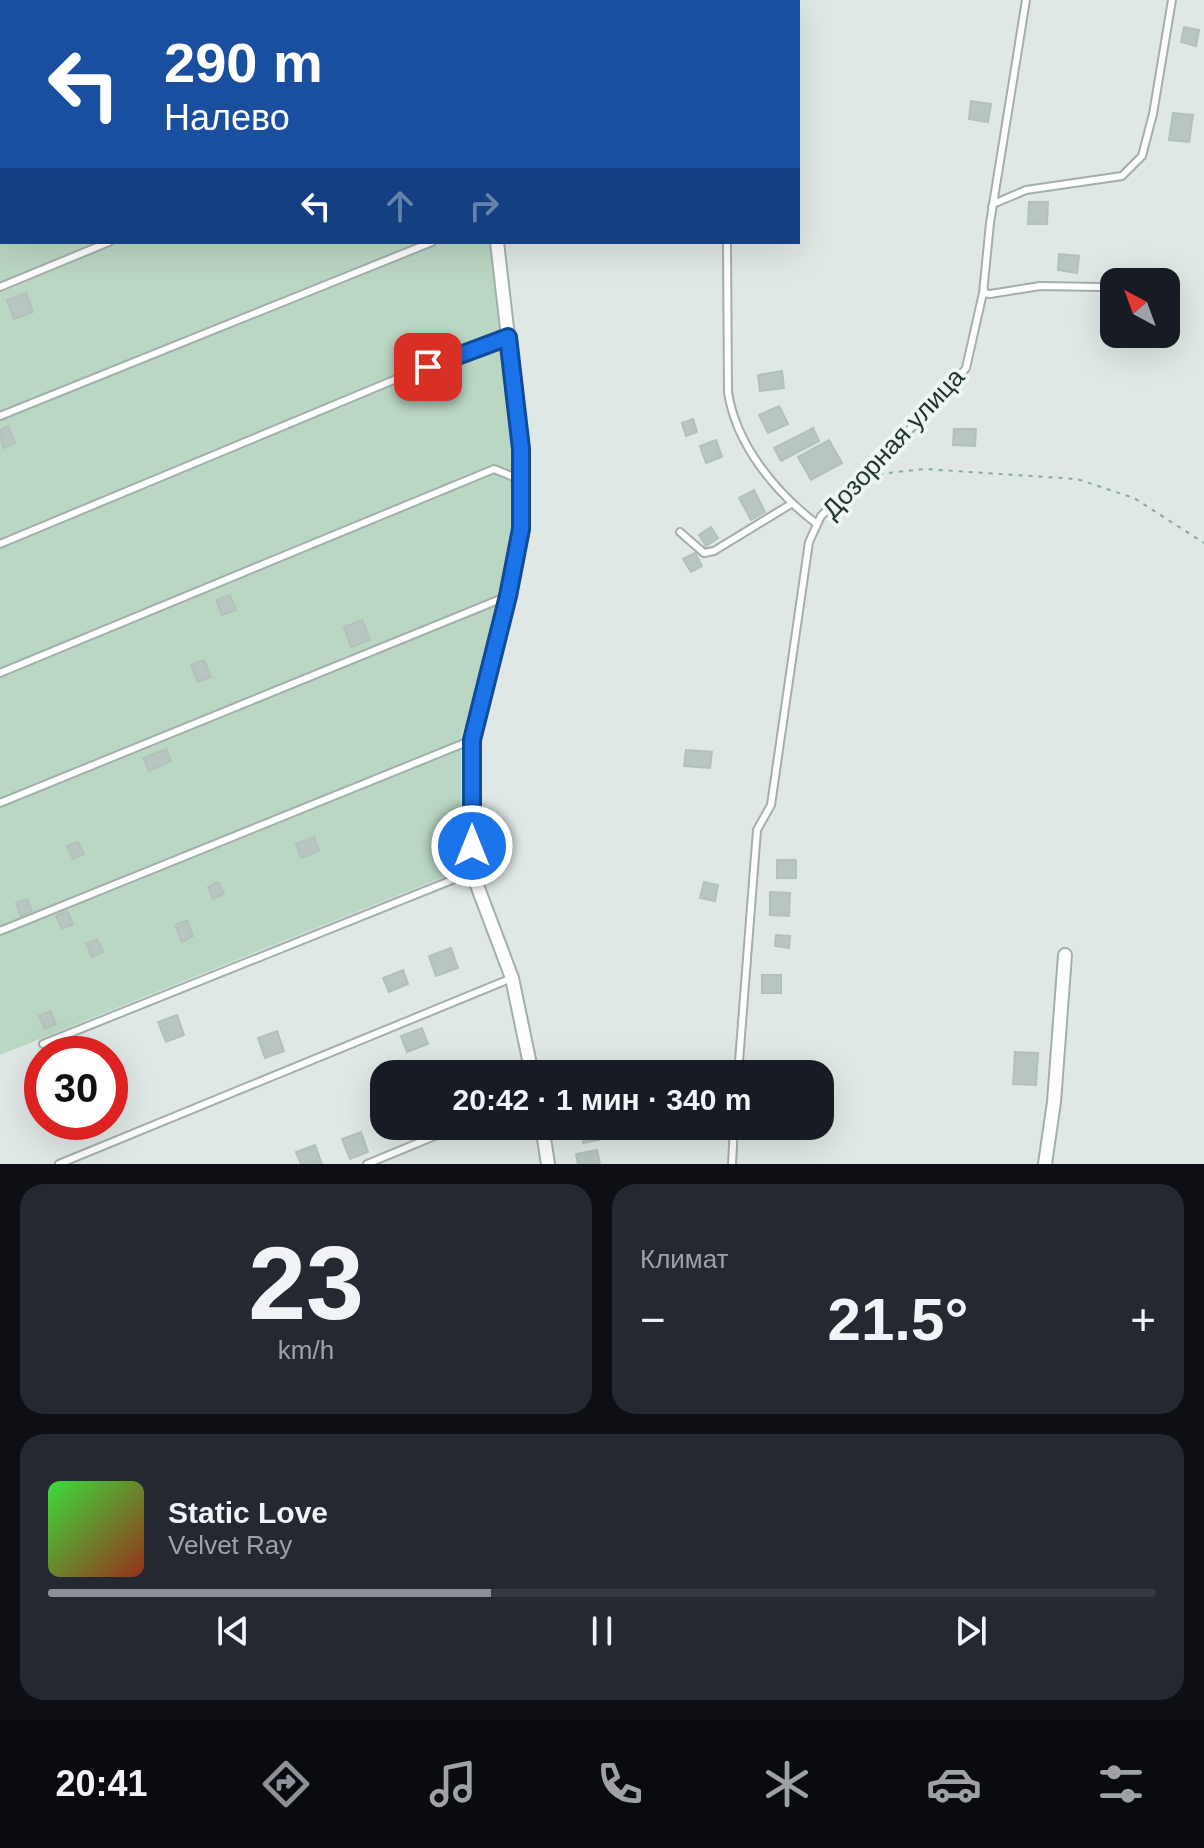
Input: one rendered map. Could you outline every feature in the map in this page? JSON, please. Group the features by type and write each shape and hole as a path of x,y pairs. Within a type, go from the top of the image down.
{"street":[{"path":"497,244 522,480 521,529 508,596 472,740 472,872 512,978 529,1060"},
{"path":"1045,1164 1054,1102 1065,955"},
{"path":"544,1140 548,1164"}],"lane":[{"path":"993,204 1026,0"},
{"path":"993,204 1026,190 1122,176 1142,156 1153,114 1172,0"},
{"name":"Дозорная улица","path":"739,1060 757,830 771,805 809,542 821,516 943,397 966,368 983,293 993,204"},
{"path":"0,287 104,244"},
{"path":"0,416 427,244"},
{"path":"727,245 728,392 731,414 753,456 791,504 817,524"},
{"path":"983,293 1040,286 1099,287"},
{"path":"0,544 401,377 508,337"},
{"path":"0,673 494,469 522,480"},
{"path":"680,532 698,550 704,553 714,551 791,504"},
{"path":"0,803 508,596"},
{"path":"0,931 472,740"},
{"path":"63,1036 472,872"},
{"path":"59,1164 512,978"},
{"path":"367,1164 425,1140"},
{"path":"732,1164 733,1140"}],"path":[{"path":"862,476 924,469 1077,479 1134,498 1204,543"}],"green space":[{"path":"0,244 497,244 522,480 508,596 461,738 461,870 47,1036 24,1036 24,1045 0,1055"}],"building":[{"path":"1184,27 1199,30 1196,46 1181,42"},
{"path":"971,101 991,104 988,122 969,119"},
{"path":"1173,113 1193,115 1189,142 1169,140"},
{"path":"1029,202 1048,202 1047,224 1028,224"},
{"path":"1059,254 1079,256 1077,273 1058,270"},
{"path":"26,293 33,312 14,319 7,300"},
{"path":"782,371 784,388 760,391 758,375"},
{"path":"779,406 788,424 768,433 759,415"},
{"path":"693,419 697,432 686,436 682,423"},
{"path":"8,426 15,443 3,448 0,430"},
{"path":"813,428 819,441 781,461 774,448"},
{"path":"954,429 976,429 975,446 953,445"},
{"path":"716,440 722,457 706,463 700,446"},
{"path":"829,440 842,463 811,480 798,457"},
{"path":"754,490 765,512 751,520 739,498"},
{"path":"711,527 718,538 706,546 699,535"},
{"path":"695,553 702,566 691,572 683,559"},
{"path":"230,595 236,610 222,615 216,600"},
{"path":"362,620 370,640 351,647 344,627"},
{"path":"204,660 211,677 198,682 191,665"},
{"path":"166,749 171,761 149,771 143,758"},
{"path":"686,750 712,752 710,768 684,766"},
{"path":"314,837 319,851 301,858 296,844"},
{"path":"78,842 84,854 73,859 67,846"},
{"path":"777,860 796,860 796,878 777,878"},
{"path":"218,882 224,894 213,899 208,887"},
{"path":"704,882 718,885 715,901 700,898"},
{"path":"770,892 790,893 789,916 770,915"},
{"path":"27,899 32,911 21,916 16,903"},
{"path":"67,911 73,924 62,929 56,916"},
{"path":"187,920 193,936 182,942 175,925"},
{"path":"776,935 790,936 789,948 775,946"},
{"path":"97,939 103,952 92,957 86,944"},
{"path":"451,948 458,968 436,976 429,956"},
{"path":"403,970 408,984 389,992 383,978"},
{"path":"762,975 781,975 781,993 762,993"},
{"path":"50,1011 56,1024 45,1029 39,1016"},
{"path":"177,1015 184,1035 166,1042 158,1022"},
{"path":"422,1028 428,1044 407,1052 401,1036"},
{"path":"277,1031 284,1051 265,1058 258,1038"},
{"path":"1015,1052 1038,1053 1036,1085 1013,1084"},
{"path":"361,1132 368,1152 350,1159 342,1139"},
{"path":"315,1145 322,1164 301,1164 296,1152"},
{"path":"597,1150 600,1164 578,1164 576,1154"}],"route":[{"path":"428,367 508,337 521,449 521,529 508,596 472,740 472,846"}]}
